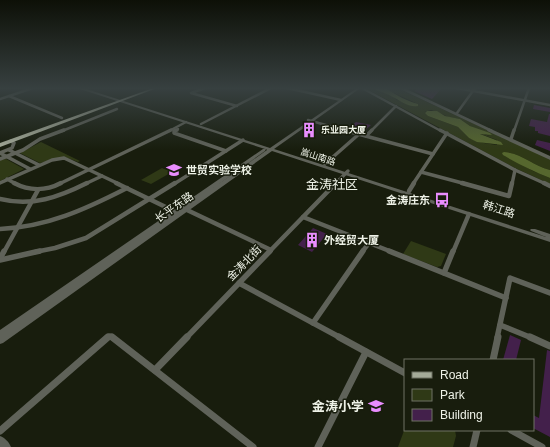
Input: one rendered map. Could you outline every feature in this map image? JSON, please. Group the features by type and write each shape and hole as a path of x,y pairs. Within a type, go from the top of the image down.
{"main road":[{"path":"0,141 90,109"},
{"path":"0,145 95,109"}],"street":[{"path":"40,109 62,118"},
{"path":"0,158 15,153 40,139 117,109"},
{"name":"嵩山南路","path":"149,109 243,140 325,164 469,214 550,240"},
{"name":"嵩山南路","path":"152,109 346,172 441,201"},
{"path":"201,124 231,109"},
{"name":"长平东路","path":"0,334 327,109"},
{"path":"366,136 393,109"},
{"path":"401,109 515,170 550,186"},
{"path":"447,109 550,158"},
{"path":"456,113 459,109"},
{"path":"511,139 522,109"},
{"path":"77,116 87,120"},
{"path":"310,121 433,154"},
{"path":"188,122 174,132 226,151"},
{"path":"7,179 22,188 38,190 56,186 188,122"},
{"path":"409,191 447,133"},
{"path":"325,164 359,134"},
{"path":"0,259 56,248 86,238 243,140"},
{"path":"0,153 9,150 14,146 14,143 11,141"},
{"name":"长平东路","path":"0,341 187,210 271,148"},
{"path":"9,150 39,165"},
{"path":"0,153 30,169"},
{"path":"0,184 7,179 39,165 52,160 64,158 176,212"},
{"path":"421,172 509,196 515,170"},
{"name":"金涛北街","path":"155,370 346,172"},
{"path":"0,199 9,202 31,203 69,193 102,176"},
{"path":"0,229 16,229 60,219 95,205 127,188"},
{"path":"0,259 38,190"},
{"name":"韩江路","path":"441,201 550,236"},
{"path":"187,210 271,250"},
{"path":"444,273 469,214"},
{"path":"304,217 506,298"},
{"path":"313,323 369,243"},
{"path":"493,359 510,278 550,293"},
{"path":"239,283 404,372"},
{"path":"500,325 550,346"},
{"path":"0,431 110,336 253,447"},
{"path":"318,447 366,352"},
{"path":"473,447 477,431"},
{"path":"513,431 542,447"},
{"path":"0,441 6,447"}],"green space":[{"path":"404,109 442,109 550,159 550,170 538,166 522,157 504,152 505,156 550,178 550,184 515,168","holes":["431,110 448,117 460,119 490,136 480,133 497,140 497,145 484,143 469,138 458,127 428,116 425,112"]},
{"path":"41,142 80,161 78,162 65,157 40,163 20,153"},
{"path":"6,159 24,169 0,181 0,160"},
{"path":"162,168 172,172 151,184 141,180"},
{"path":"411,241 446,254 441,266 437,267 403,254"},
{"path":"404,431 455,431 456,436 453,447 398,447"}],"shaded area":[{"path":"427,111 437,111 445,116 460,119 470,126 490,133 492,135 480,134 501,142 503,145 477,142 469,138 458,127 428,116 425,113"},
{"path":"504,152 522,157 538,166 550,170 550,178 503,155 502,153"}],"building":[{"path":"533,109 550,109 550,112"},
{"path":"549,114 550,136 538,133 538,131 535,131 535,127 529,126 531,119 547,122"},
{"path":"356,122 371,125 363,132 348,128"},
{"path":"537,140 550,143 550,151 535,145"},
{"name":"外经贸大厦","path":"313,228 327,234 312,252 298,245"},
{"path":"510,335 521,340 516,359 503,359"},
{"path":"547,350 550,351 550,437 534,429 534,416 539,418"}],"place":[{"name":"乐业园大厦","path":"309,130"},
{"name":"世贸实验学校","path":"174,170"},
{"name":"金涛庄东","path":"442,200"},
{"name":"外经贸大厦","path":"312,240"},
{"name":"金涛小学","path":"376,406"}],"district":[{"name":"金涛社区","path":"332,184"}]}
